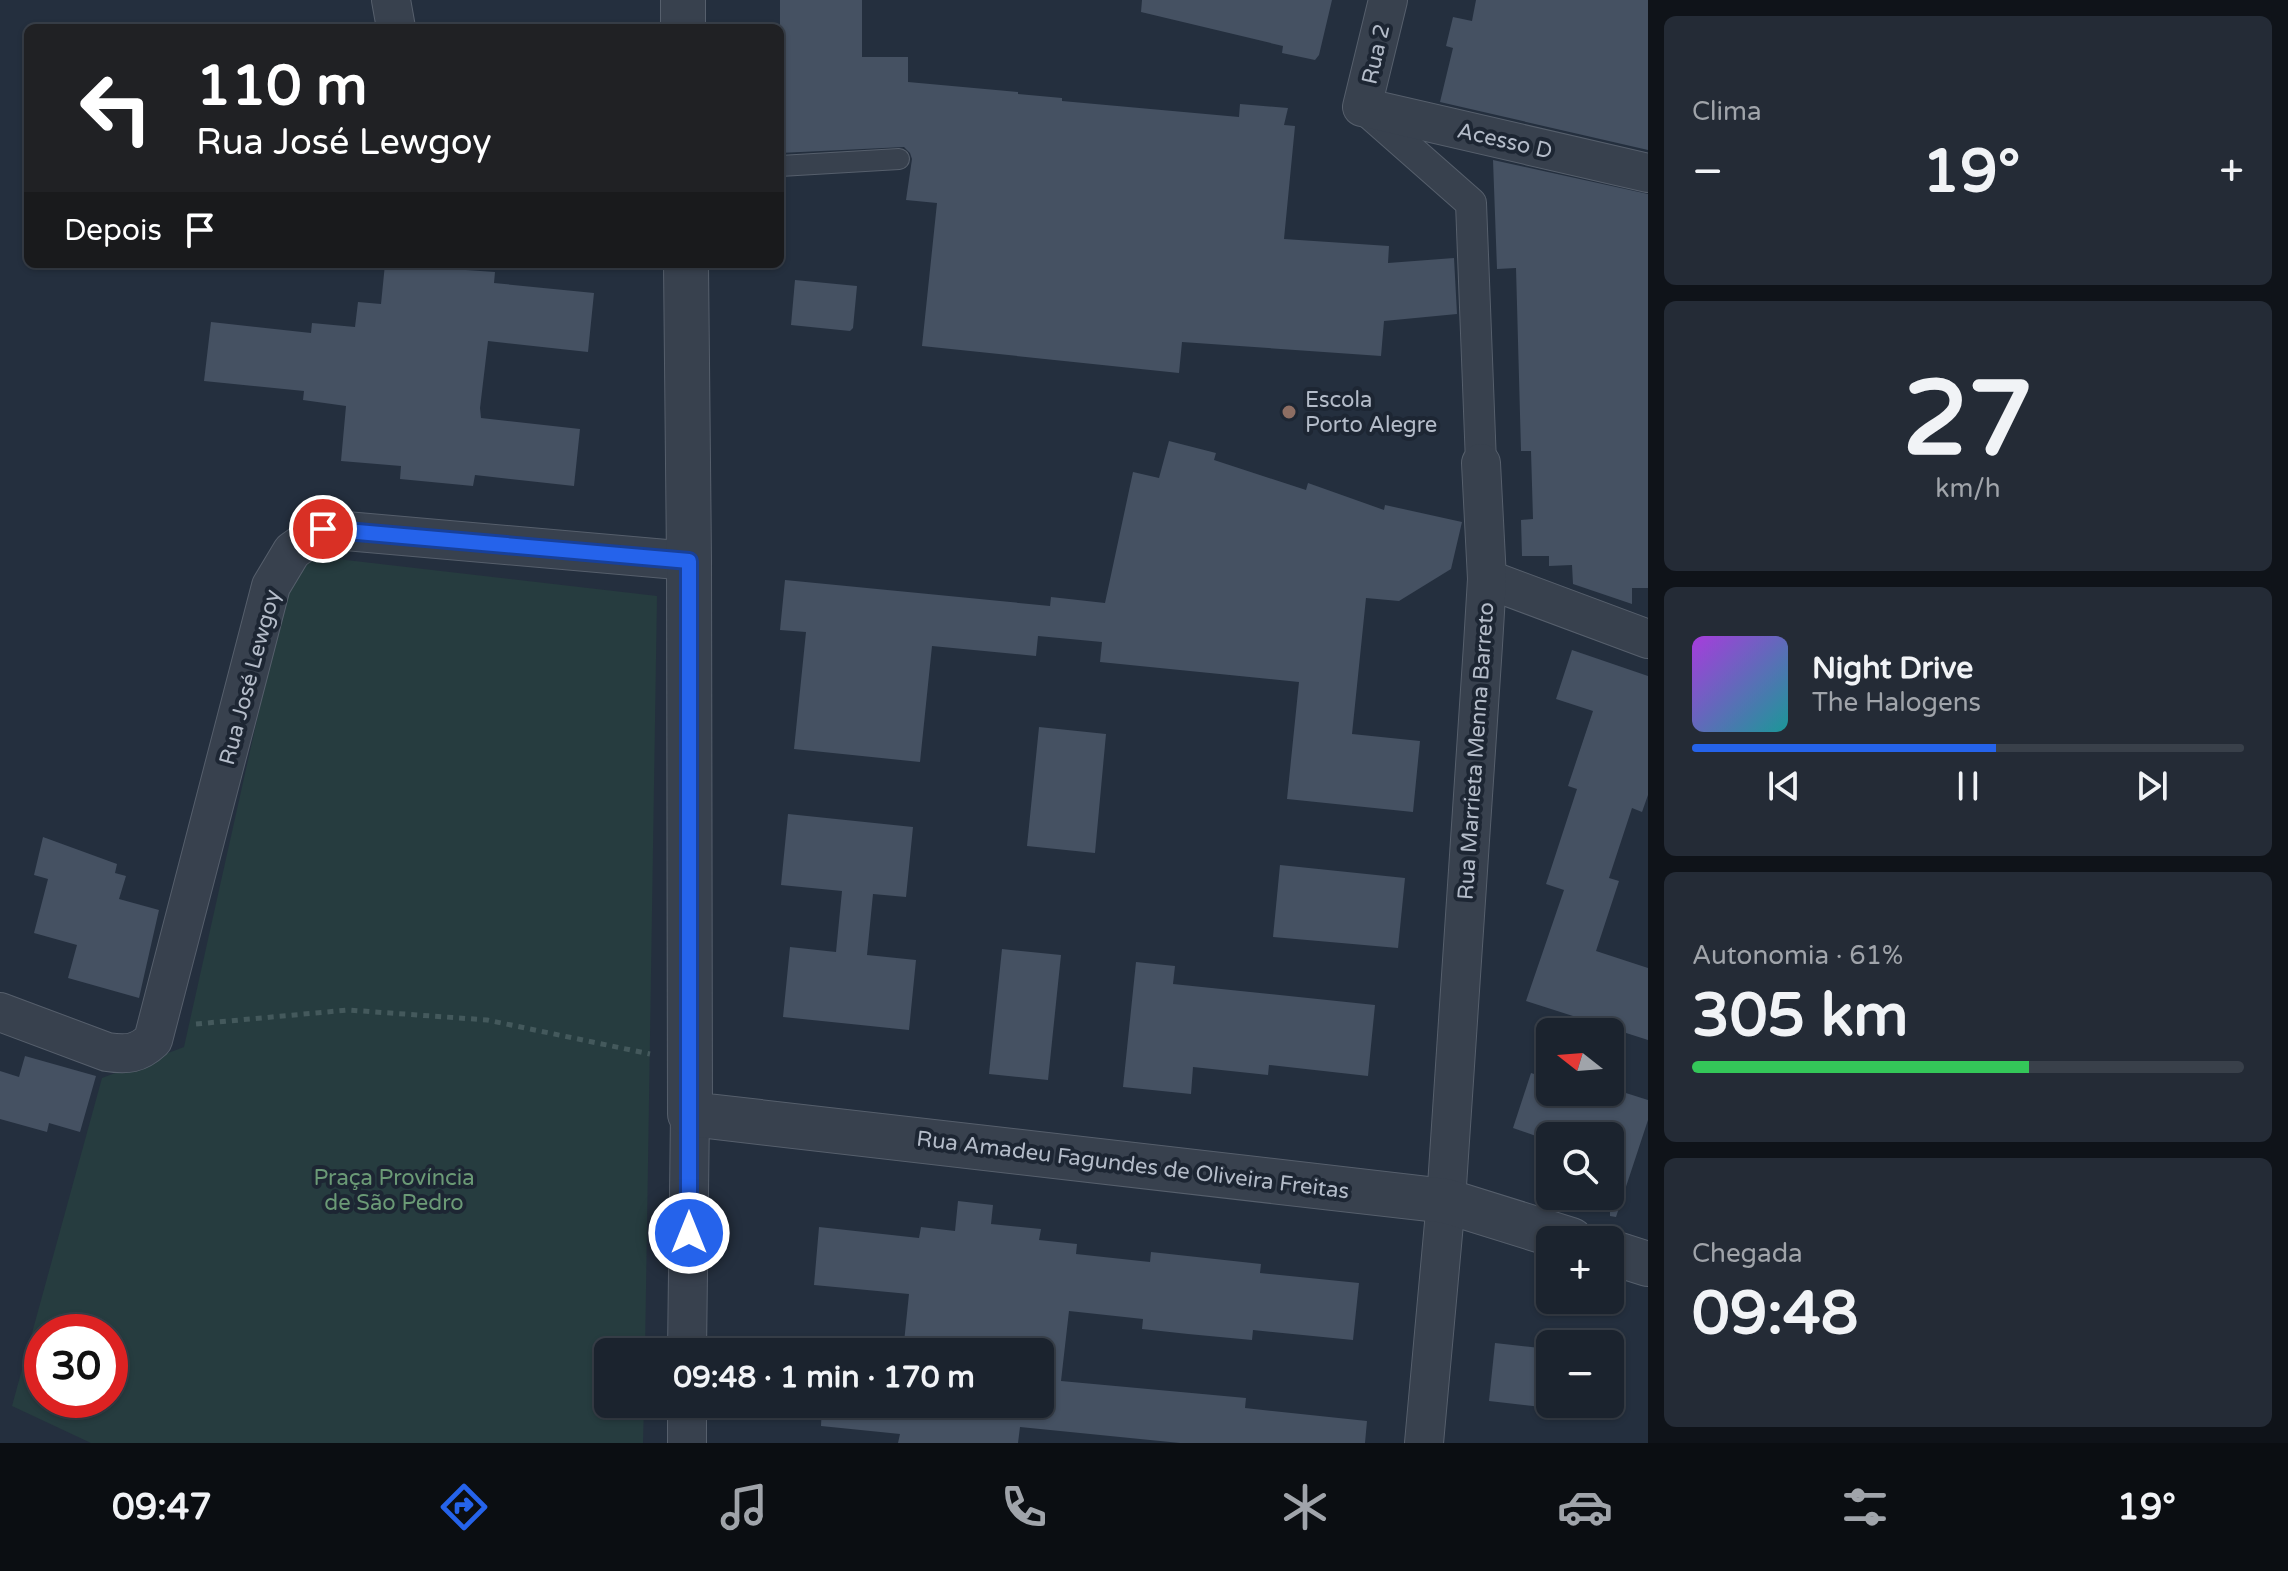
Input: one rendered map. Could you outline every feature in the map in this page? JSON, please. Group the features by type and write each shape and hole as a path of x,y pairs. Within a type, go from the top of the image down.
{"street":[{"path":"391,0 395,24"},
{"path":"683,0 683,24"},
{"name":"Rua 2","path":"1362,107 1388,0"},
{"name":"Acesso D","path":"1362,107 1648,173"},
{"name":"Rua Marrieta Menna Barreto","path":"1362,107 1471,203 1487,579 1446,1201 1424,1443"},
{"path":"686,268 690,1062 687,1338"},
{"name":"Rua José Lewgoy","path":"0,1012 107,1052 125,1054 141,1051 153,1040 271,586 292,551 323,529 689,561"},
{"path":"1487,579 1648,639"},
{"name":"Rua Amadeu Fagundes de Oliveira Freitas","path":"690,1114 1446,1201 1536,1229"},
{"path":"1624,1256 1648,1264"},
{"path":"687,1418 687,1443"}],"lane":[{"path":"784,166 899,159"}],"path":[{"path":"159,1025 348,1010 487,1020 690,1062"}],"green space":[{"name":"Praça Província de São Pedro","path":"294,554 657,596 645,1338 594,1338 594,1418 644,1418 643,1443 91,1443 38,1418 128,1418 128,1314 37,1314 102,1078 184,1047"},
{"name":"Praça Província de São Pedro","path":"24,1362 24,1412 12,1406"}],"building":[{"path":"780,0 862,0 862,57 908,57 908,82 1018,92 1062,98 1062,101 1239,117 1240,104 1288,108 1284,125 1295,126 1284,239 1389,246 1388,263 1454,258 1457,314 1384,321 1381,356 1182,342 1179,373 922,346 937,203 906,200 912,159 904,147 784,153 784,24 780,24"},
{"path":"1142,0 1332,0 1319,55 1315,60 1282,53 1283,46 1141,12"},
{"path":"1476,0 1648,0 1648,150 1440,102 1453,48 1446,46 1453,17 1472,21"},
{"path":"1493,160 1648,194 1648,588 1632,588 1632,604 1573,584 1572,565 1549,566 1549,556 1522,556 1521,520 1533,519 1531,451 1521,451 1516,268 1497,269"},
{"path":"385,268 466,268 495,272 494,283 594,293 588,352 488,341 480,408 481,418 580,429 574,486 475,475 473,486 400,479 401,466 341,461 346,406 303,400 304,391 204,381 211,322 311,333 312,323 355,327 358,302 381,304"},
{"path":"795,280 857,286 853,328 850,331 791,325"},
{"path":"1169,441 1216,453 1214,460 1306,490 1308,483 1384,510 1385,505 1462,522 1451,569 1399,601 1366,598 1352,734 1420,741 1413,812 1287,799 1299,682 1100,662 1102,642 1038,636 1036,656 932,646 920,762 794,749 806,632 780,630 785,580 1050,606 1051,597 1105,603 1133,472 1159,478"},
{"path":"1572,650 1648,676 1648,795 1642,812 1632,808 1609,878 1619,881 1596,951 1648,968 1648,1040 1624,1032 1624,1018 1579,1018 1526,1001 1564,890 1546,884 1577,789 1568,786 1593,711 1556,699"},
{"path":"1039,727 1106,734 1095,853 1027,846"},
{"path":"788,814 913,827 906,897 873,894 867,955 916,960 909,1030 783,1017 790,947 836,952 842,891 781,885"},
{"path":"43,837 117,864 115,873 126,876 119,899 159,910 139,998 68,978 77,945 34,933 48,879 34,875"},
{"path":"1280,865 1405,878 1398,948 1273,937"},
{"path":"1002,949 1061,955 1048,1080 989,1074"},
{"path":"1136,962 1175,966 1173,984 1375,1005 1368,1076 1269,1065 1268,1075 1193,1067 1191,1094 1123,1087"},
{"path":"25,1056 96,1076 80,1132 49,1123 47,1132 0,1119 0,1071 19,1077"},
{"path":"1531,1073 1536,1075 1536,1106 1624,1106 1624,1092 1648,1100 1648,1120 1624,1193 1624,1122 1536,1122 1536,1136 1513,1128"},
{"path":"958,1201 993,1205 991,1224 1041,1229 1039,1240 1077,1244 1076,1254 1150,1262 1151,1252 1261,1264 1260,1273 1359,1283 1353,1340 1253,1330 1252,1340 1188,1334 1142,1329 1143,1319 1069,1311 1061,1381 1246,1398 1245,1408 1367,1421 1365,1443 1180,1443 1020,1427 1018,1443 898,1443 900,1434 821,1426 821,1418 1054,1418 1054,1338 904,1338 909,1294 814,1285 819,1227 919,1238 921,1227 955,1231"},
{"path":"1610,1210 1618,1210 1616,1217 1610,1216"},
{"path":"1495,1343 1536,1347 1536,1406 1489,1401"}],"place":[{"name":"Escola Porto Alegre","path":"1289,412"}],"route":[{"path":"323,529 689,561 689,1233"}]}
